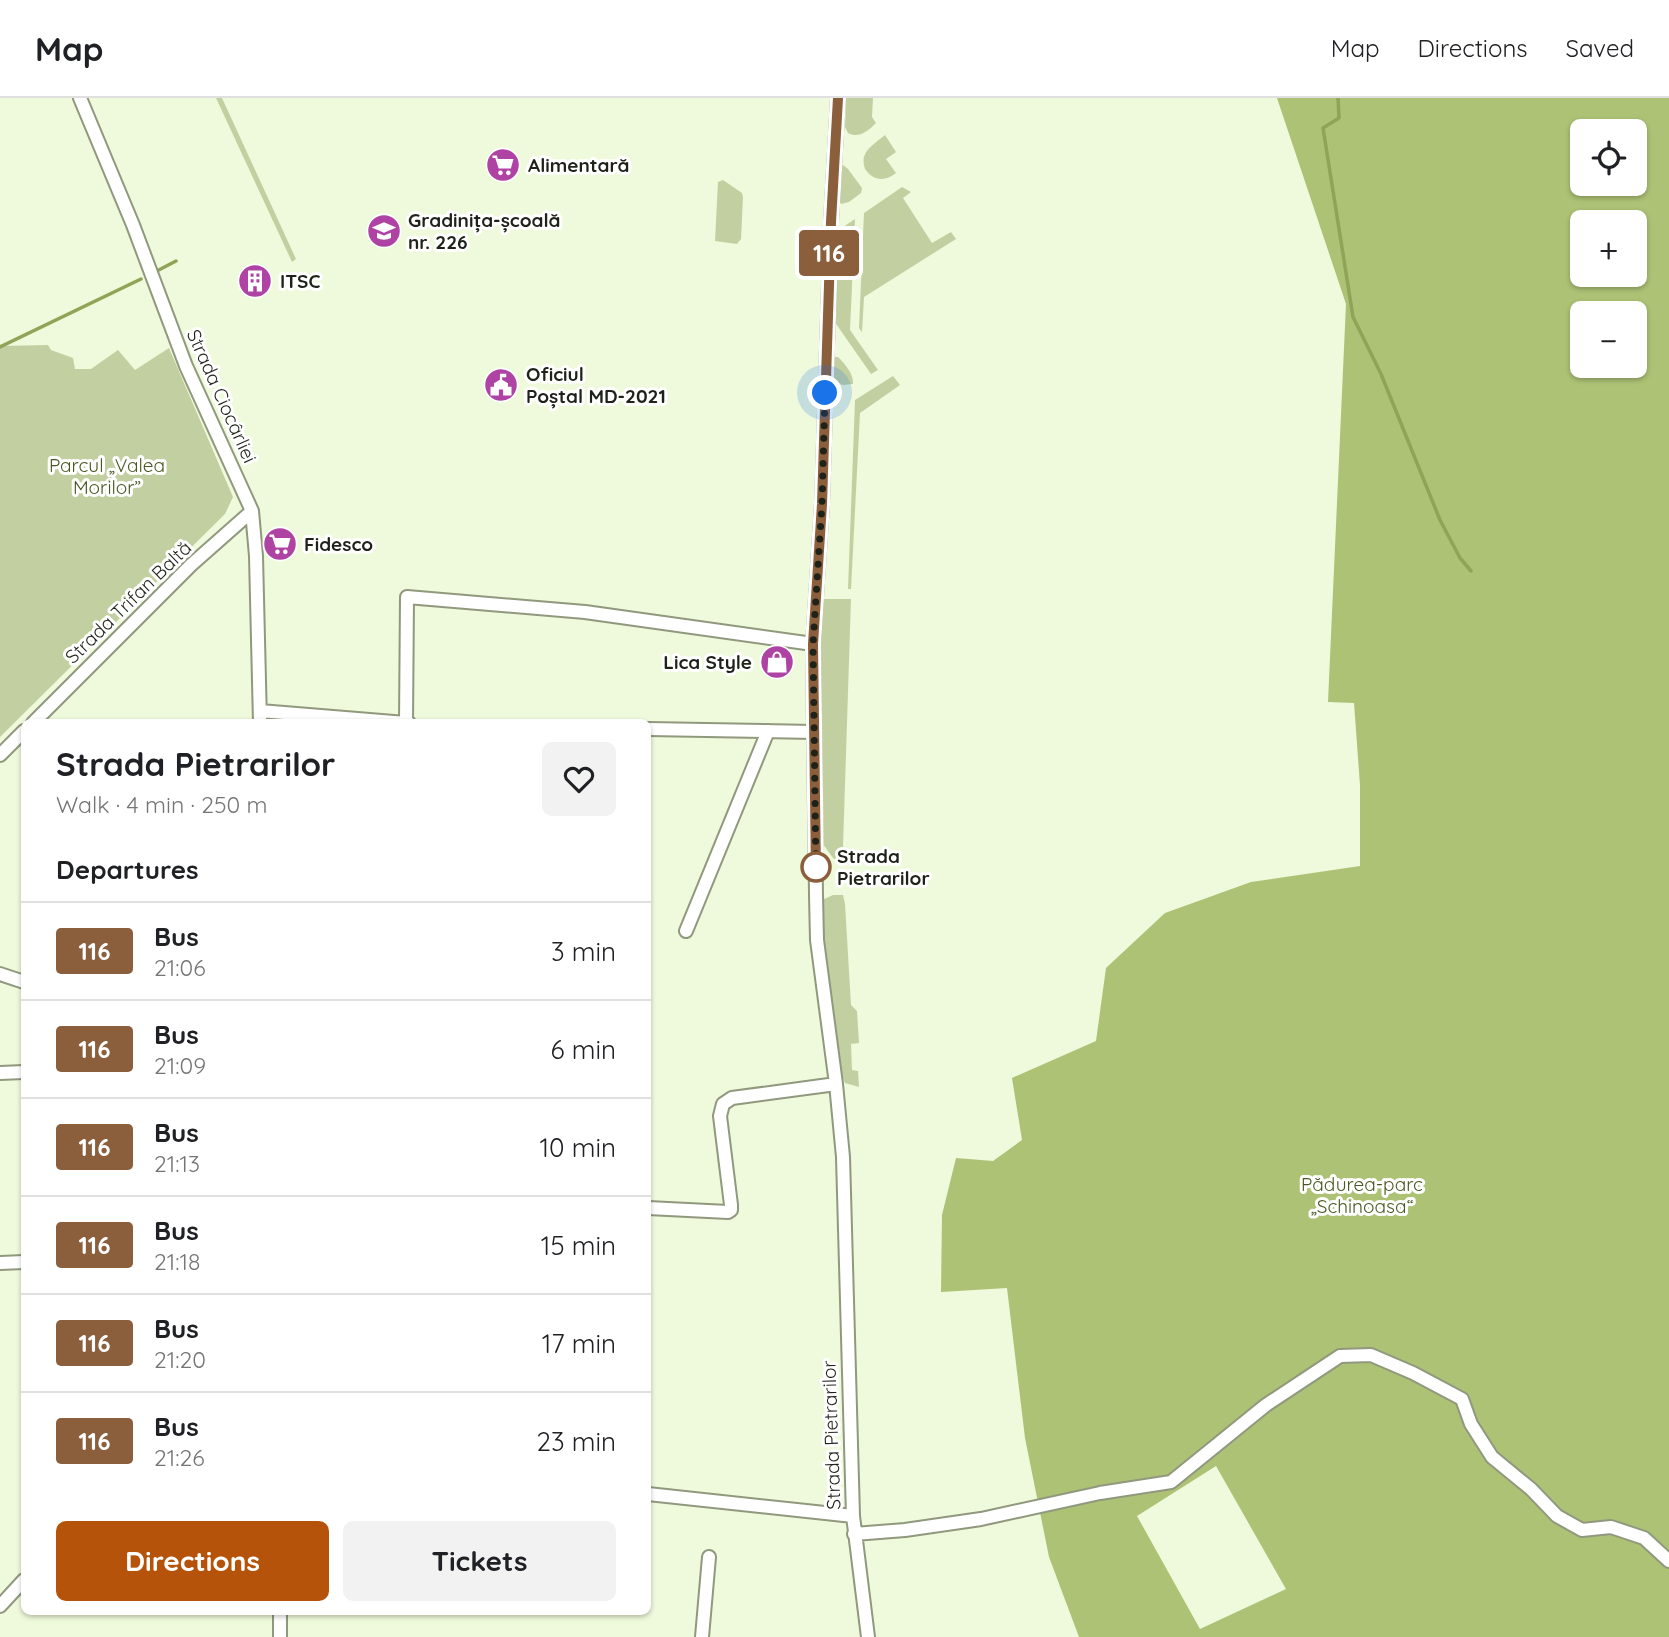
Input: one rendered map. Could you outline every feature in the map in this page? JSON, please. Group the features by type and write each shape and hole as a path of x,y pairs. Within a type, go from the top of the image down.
{"street":[{"name":"Strada Ciocârliei","path":"80,98 133,225 186,366 253,511 260,717"},
{"name":"Strada Pietrarilor","path":"838,98 831,222 822,504 813,644 817,940 836,1084 843,1170 853,1516 868,1637"},
{"name":"Strada Trifan Baltă","path":"37,719 191,565 253,511"},
{"path":"407,719 407,597 584,612 813,644"},
{"path":"260,717 309,719"},
{"path":"651,729 814,732"},
{"path":"686,931 768,731"},
{"path":"0,755 21,734"},
{"path":"0,974 21,981"},
{"path":"0,1073 21,1072"},
{"path":"651,1208 731,1210 720,1116 723,1104 732,1098 836,1084"},
{"path":"0,1263 21,1262"},
{"path":"854,1534 983,1519 1100,1493 1171,1482 1266,1405 1340,1356 1371,1355 1462,1399 1471,1424 1492,1457 1531,1489 1557,1516 1582,1530 1611,1527 1644,1538 1669,1561"},
{"path":"651,1494 853,1516"},
{"path":"702,1637 709,1557"},
{"path":"0,1606 21,1583"},
{"path":"280,1615 280,1637"}],"green space":[{"path":"216,98 222,98 296,259 292,262"},
{"path":"846,98 873,98 872,117 876,123 870,129 856,135 848,133 845,127"},
{"name":"Pădurea-parc „Schinoasa“","path":"1277,98 1669,98 1669,1637 1079,1637 1049,1557 1025,1438 1007,1288 941,1292 942,1215 956,1158 993,1161 1022,1140 1012,1078 1096,1041 1106,968 1165,913 1251,882 1360,866 1360,785 1354,703 1328,702 1346,304","holes":["1216,1466 1286,1589 1200,1629 1137,1516"]},
{"path":"885,135 896,152 886,159 896,173 879,179 865,169 864,158 868,149"},
{"path":"843,165 862,188 861,193 849,202 841,204 840,170"},
{"path":"723,180 742,193 743,197 741,239 737,244 715,241 718,182"},
{"path":"902,187 911,192 903,198 932,243 951,232 956,239 864,297 862,332 859,328 864,213"},
{"path":"855,219 850,330 878,370 871,374 834,321 838,235"},
{"name":"Parcul „Valea Morilor”","path":"0,344 48,345 51,350 73,358 75,369 91,369 118,350 135,370 169,348 233,497 225,514 0,737"},
{"path":"835,357 848,369 853,384 843,385 833,381 832,361"},
{"path":"893,376 900,385 860,413 851,589 848,589 855,400"},
{"path":"824,599 851,599 843,847 846,852 845,866 833,858 820,840 820,605"},
{"path":"833,895 843,895 845,904 851,1005 857,1011 859,1043 851,1044 852,1070 858,1071 859,1087 845,1083 840,1071 820,925 820,901"}],"waterway":[{"path":"1338,98 1339,118 1323,128 1353,317 1381,374 1440,520 1460,558 1471,571"},
{"path":"153,273 176,261"},
{"path":"0,347 141,279"}],"bus line":[{"name":"116","path":"816,873 813,644 822,504 826,340 838,98"}],"place":[{"name":"Alimentară","path":"503,165"},
{"name":"Gradinița-școală nr. 226","path":"384,231"},
{"name":"ITSC","path":"255,281"},
{"name":"Oficiul Poștal MD-2021","path":"501,385"},
{"name":"Fidesco","path":"280,544"},
{"name":"Lica Style","path":"777,662"},
{"name":"Strada Pietrarilor","path":"816,867"}],"route":[{"path":"816,867 816,873 813,644 822,504 825,393"}]}
